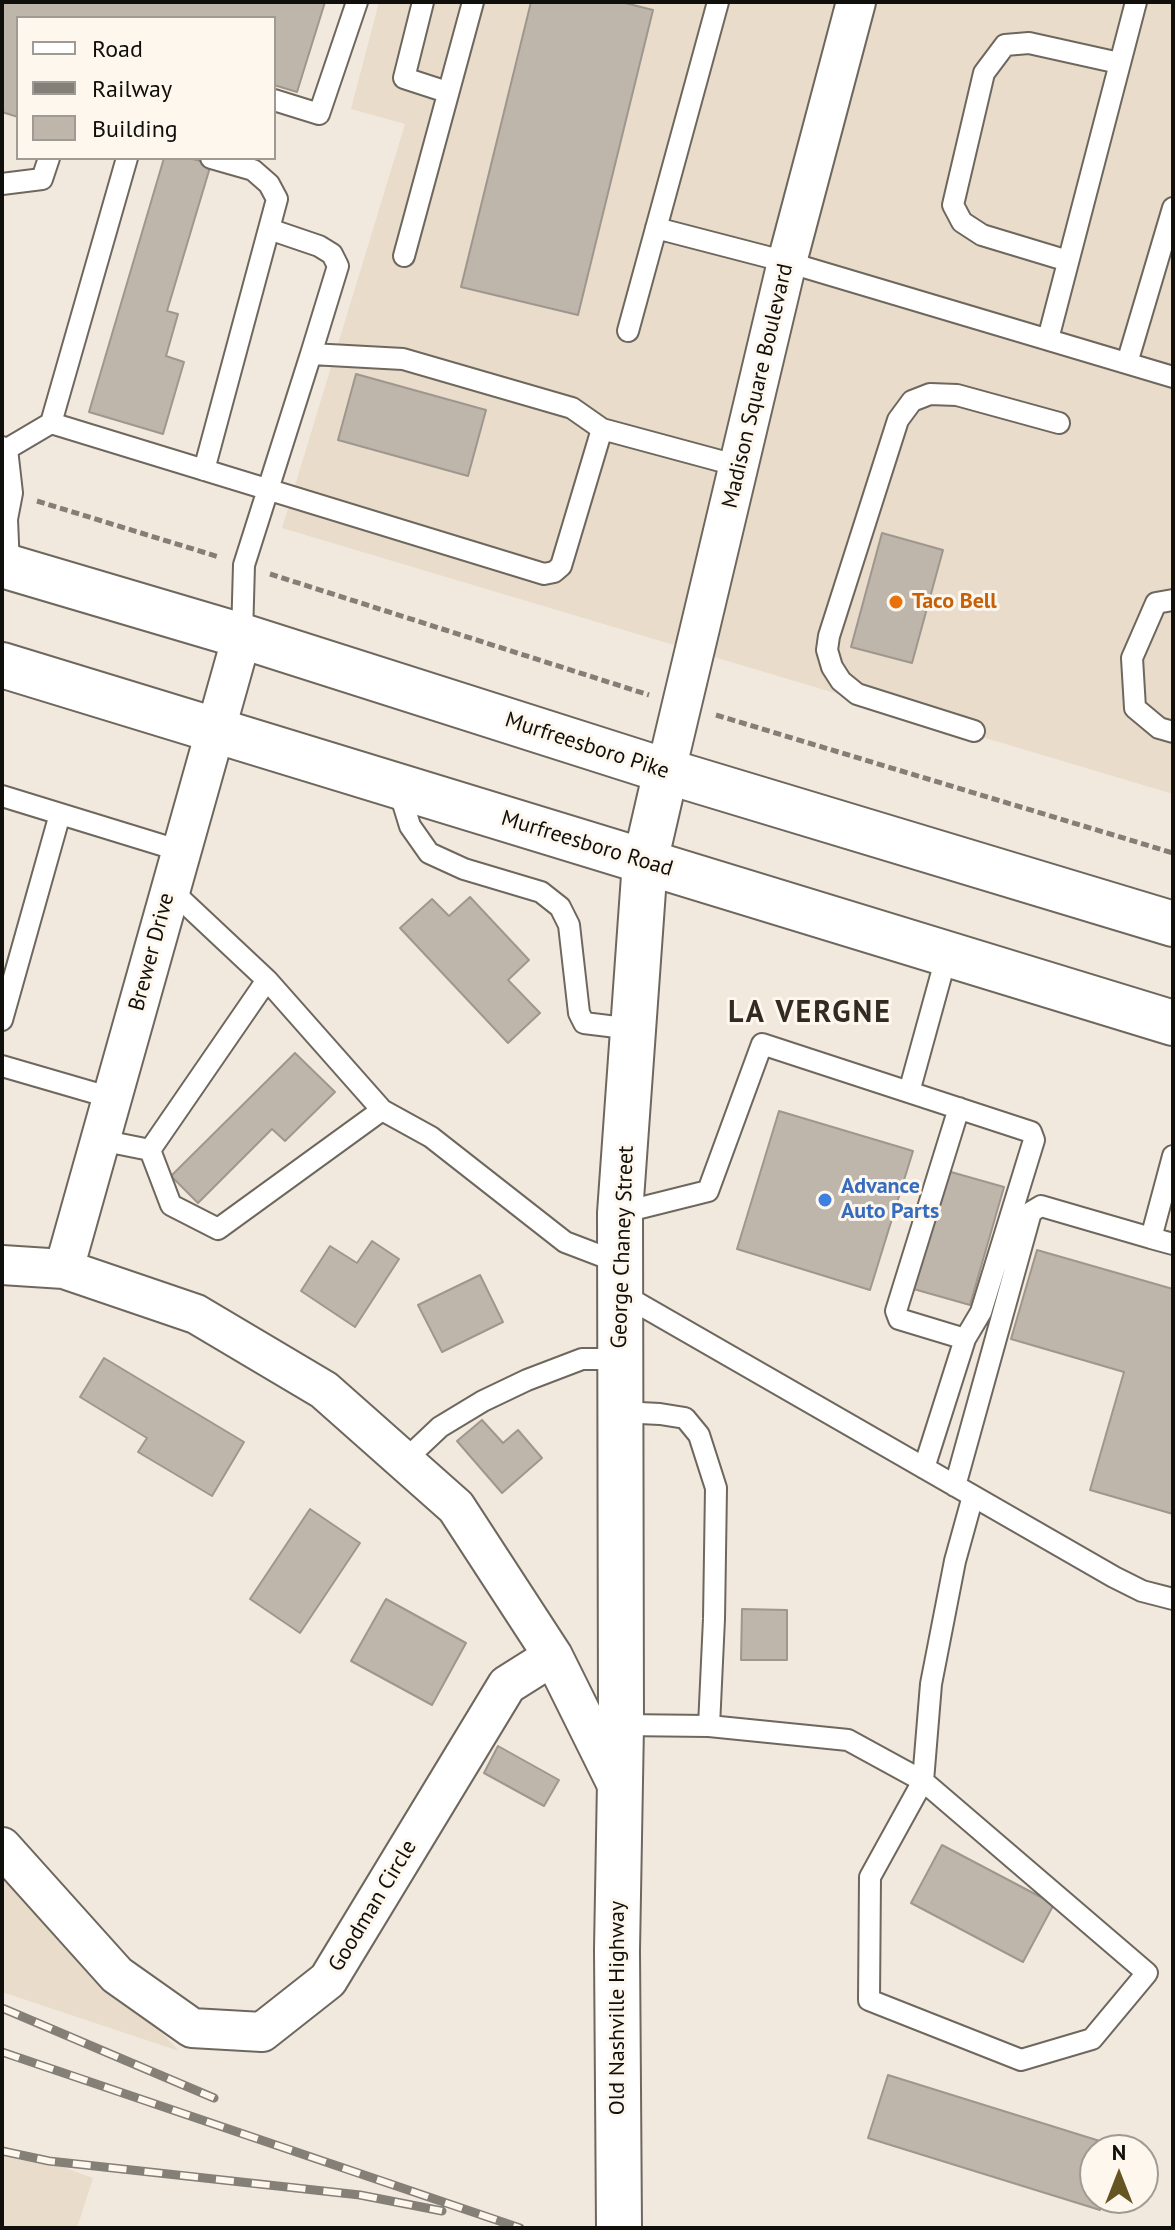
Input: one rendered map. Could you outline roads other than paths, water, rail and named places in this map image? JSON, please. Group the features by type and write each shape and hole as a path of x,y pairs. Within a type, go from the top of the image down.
{"main road":[{"name":"Murfreesboro Pike","path":"6,566 242,636 666,771 1173,924"},
{"name":"Murfreesboro Road","path":"2,665 1173,1023"},
{"name":"George Chaney Street","path":"621,1725 620,1213 645,862 666,771"},
{"name":"Old Nashville Highway","path":"619,2228 621,1725"}],"street":[{"name":"Madison Square Boulevard","path":"666,771 787,262 856,2"},
{"name":"Brewer Drive","path":"64,1269 242,636"},
{"name":"Old Nashville Highway","path":"2,1265 64,1269 196,1314 324,1390 456,1507 553,1656 619,1789"},
{"name":"Goodman Circle","path":"2,1847 117,1975 192,2028 262,2032 328,1980 507,1685 553,1656"}],"lane":[{"path":"276,101 319,114 357,2"},
{"path":"423,2 404,78 447,92"},
{"path":"404,256 473,2"},
{"path":"628,331 718,2"},
{"path":"1048,339 1136,2"},
{"path":"1068,261 982,235 962,222 953,205 984,73 1005,45 1029,43 1119,63"},
{"path":"2,184 42,179 48,160"},
{"path":"6,566 7,519 12,493 4,449 51,423 126,160"},
{"path":"204,470 277,199 269,184 253,170 218,160"},
{"path":"1127,363 1173,208"},
{"path":"656,228 787,262 1173,377"},
{"path":"242,636 244,565 338,266 332,254 319,246 269,229"},
{"path":"311,354 403,359 572,408 602,429 739,466"},
{"path":"974,731 857,694 841,681 832,667 827,650 829,636 898,420 912,401 930,394 957,395 1059,423"},
{"path":"51,423 534,571 554,572 561,566 602,429"},
{"path":"1173,600 1156,603 1132,658 1135,708 1159,728 1173,732"},
{"path":"398,787 410,826 429,853 464,869 541,892 560,907 569,925 579,1013 584,1023 633,1029"},
{"path":"2,796 181,851"},
{"path":"2,1020 60,814"},
{"path":"170,889 267,980 382,1110 431,1137 565,1242 924,1468 1114,1577 1142,1591 1173,1599"},
{"path":"909,1092 947,954"},
{"path":"150,1150 267,980"},
{"path":"620,1213 708,1191 762,1044 1033,1135 981,1312 965,1339 924,1468"},
{"path":"2,1066 112,1098"},
{"path":"959,1108 896,1311 899,1319 965,1339"},
{"path":"150,1150 171,1205 218,1229 382,1110"},
{"path":"100,1140 150,1150"},
{"path":"1151,1238 1173,1156"},
{"path":"621,1725 709,1726 848,1740 923,1781 1147,1973 1092,2039 1021,2060 869,2000 870,1877 923,1781 931,1684 955,1561 964,1491 1031,1212 1041,1206 1173,1244"},
{"path":"404,1461 440,1427 505,1391 582,1359 620,1359"},
{"path":"620,1412 685,1418 699,1435 716,1488 709,1726"}],"railway":[{"path":"2,2008 214,2098"},
{"path":"2,2052 520,2228"},
{"path":"2,2151 49,2161 360,2195 442,2211"}],"place":[{"name":"Taco Bell","path":"896,602"},
{"name":"Advance Auto Parts","path":"825,1200"}],"district":[{"name":"LA VERGNE","path":"810,1013"}]}
